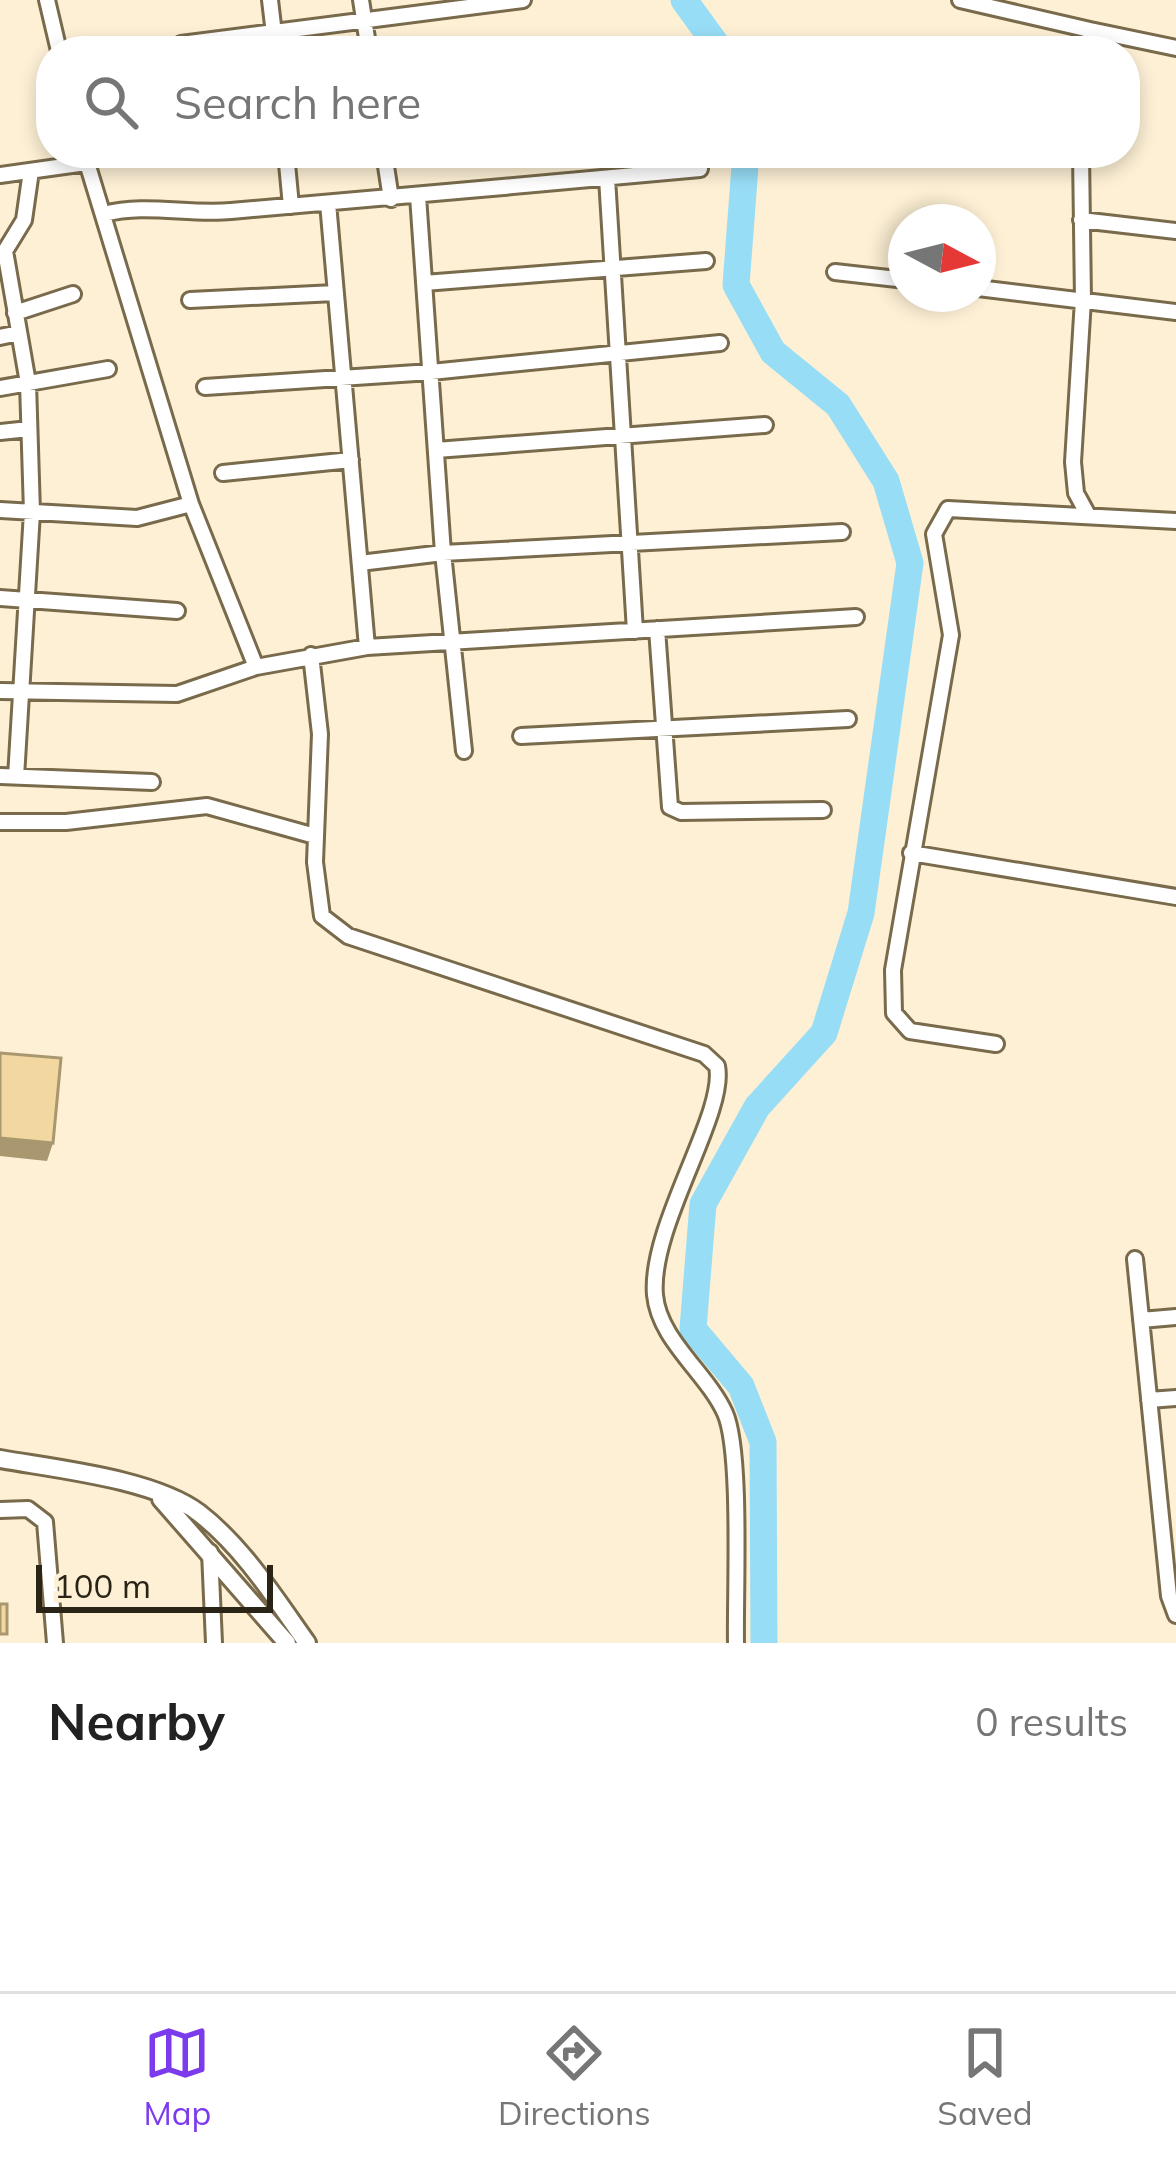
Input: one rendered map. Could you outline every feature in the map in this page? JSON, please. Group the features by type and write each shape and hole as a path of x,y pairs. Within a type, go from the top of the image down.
{"street":[{"path":"47,0 55,36"},
{"path":"270,0 274,36"},
{"path":"361,0 367,36"},
{"path":"238,36 445,5 523,0"},
{"path":"960,0 1122,36"},
{"path":"1089,36 1090,29"},
{"path":"1140,40 1176,48"},
{"path":"0,175 43,168"},
{"path":"88,168 191,504 256,667"},
{"path":"287,168 291,206"},
{"path":"386,168 391,200"},
{"path":"1081,168 1083,300 1072,462 1076,493 1088,515"},
{"path":"104,214 136,207 180,214 391,200 700,169"},
{"path":"31,171 25,220 4,251 4,276 16,313 28,383 32,512 21,693 8,776 152,782"},
{"path":"607,178 635,631"},
{"path":"418,196 443,553 464,751"},
{"path":"328,203 368,647"},
{"path":"1081,220 1176,231"},
{"path":"424,283 706,261"},
{"path":"835,272 888,278"},
{"path":"996,290 1176,312"},
{"path":"190,300 335,293"},
{"path":"16,313 73,295"},
{"path":"0,337 19,333"},
{"path":"205,388 430,373 720,343"},
{"path":"0,388 109,369"},
{"path":"436,450 765,425"},
{"path":"0,432 29,428"},
{"path":"224,473 350,460"},
{"path":"0,510 137,518 191,504"},
{"path":"996,1044 910,1031 894,1013 892,970 951,635 934,534 938,520 948,509 1176,521"},
{"path":"360,563 443,553 633,547 842,532"},
{"path":"0,598 177,611"},
{"path":"0,691 177,694 256,667 368,647 856,617"},
{"path":"657,629 670,807 681,812 823,810"},
{"path":"311,655 320,734 315,836 322,916 348,936 704,1054 717,1066 717,1098 674,1202 655,1296 674,1338 712,1389 731,1433 736,1643"},
{"path":"521,736 848,718"},
{"path":"0,822 66,822 207,806 315,836"},
{"path":"911,853 1176,897"},
{"path":"1135,1259 1149,1400 1169,1522 1176,1615"},
{"path":"1141,1320 1176,1318"},
{"path":"1149,1400 1176,1398"},
{"path":"0,1459 156,1494 195,1510 218,1531 307,1643"},
{"path":"156,1494 287,1643"},
{"path":"0,1510 28,1509 45,1522 55,1643"},
{"path":"210,1550 214,1643"}],"building":[{"path":"0,1053 61,1058 53,1143 0,1138"},
{"path":"0,1604 7,1604 7,1634 0,1634"}],"waterway":[{"path":"684,0 710,36"},
{"path":"745,168 736,285 773,352 838,405 886,481 910,563 861,913 824,1033 757,1107 703,1204 693,1329 741,1386 763,1442 764,1643"}]}
